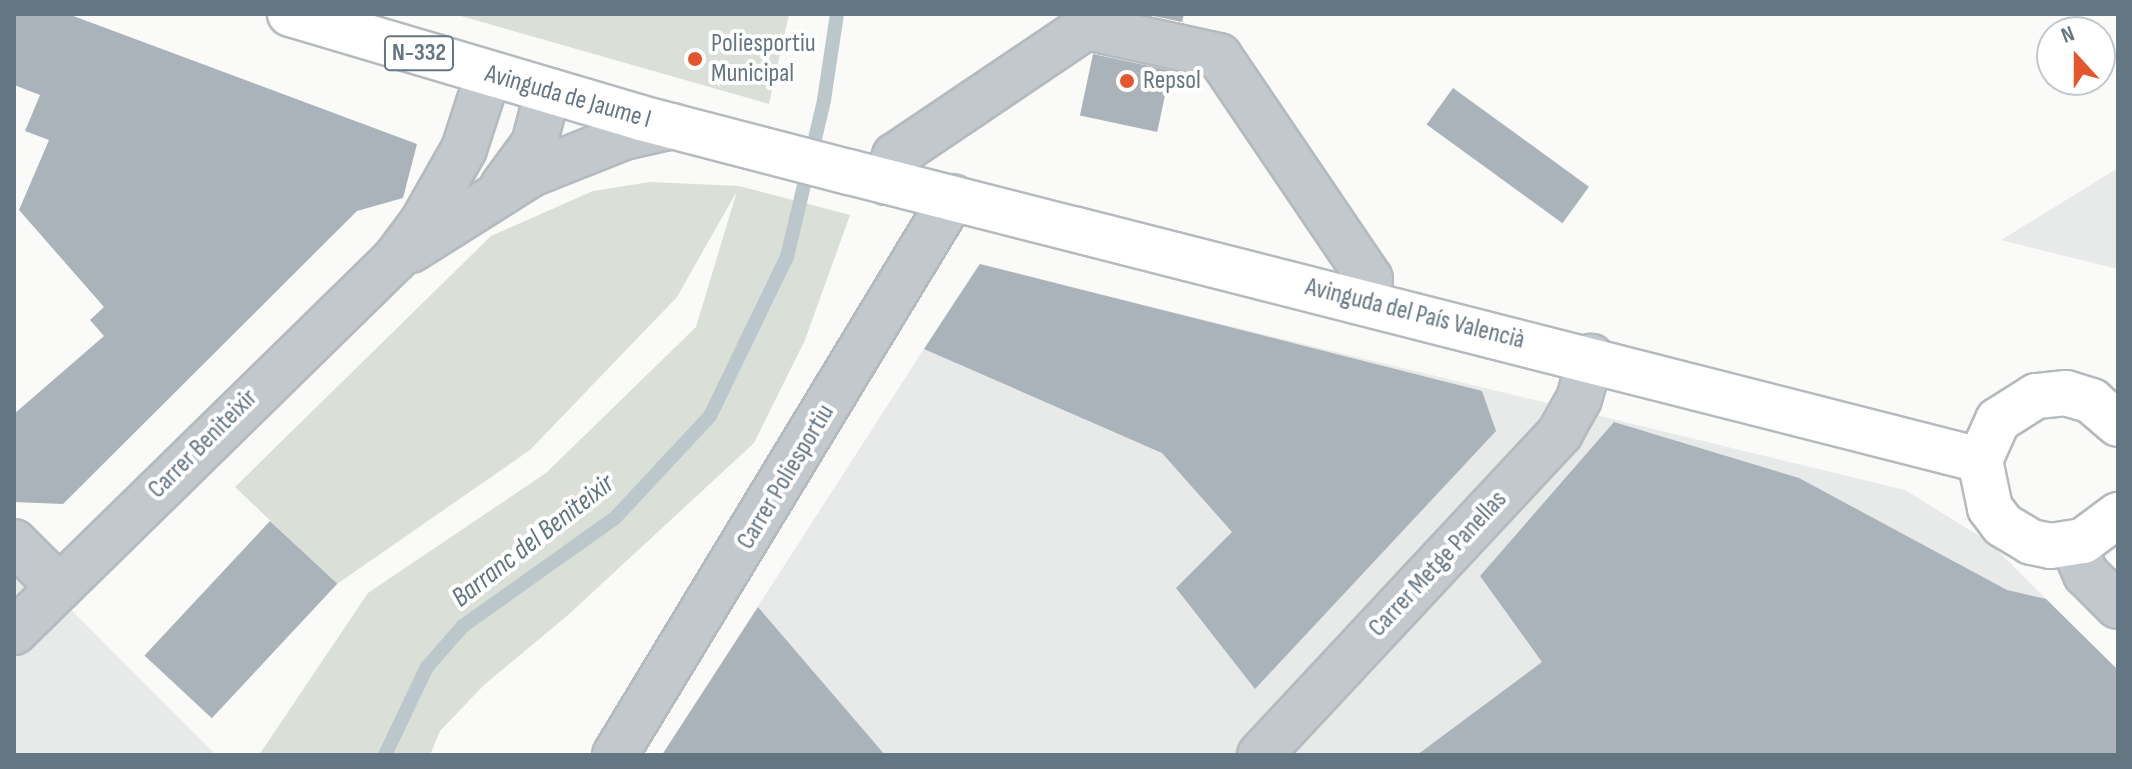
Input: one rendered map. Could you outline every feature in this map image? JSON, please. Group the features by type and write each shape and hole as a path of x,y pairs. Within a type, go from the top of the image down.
{"main road":[{"name":"Avinguda de Jaume I","path":"290,14 488,75 868,177"},
{"name":"Avinguda del País Valencià","path":"868,177 1591,357 1980,460"},
{"path":"2118,424 2081,397 2036,396 1998,420 1980,460 1985,498 2003,525 2031,542 2073,544 2101,532 2118,515"}],"street":[{"path":"868,177 1086,27 1219,56 1370,279 1368,303"},
{"name":"Carrer Beniteixir","path":"14,632 395,259 422,223 464,149 488,75"},
{"name":"Carrer Beniteixir","path":"496,193 534,144 548,91"},
{"name":"Carrer Beniteixir","path":"395,259 496,193 579,153 673,126"},
{"name":"Carrer Poliesportiu","path":"615,755 953,197"},
{"name":"Carrer Metge Panellas","path":"1266,753 1560,433 1579,399 1591,357"},
{"path":"14,542 59,587"},
{"path":"2073,544 2086,574 2118,606"}],"shaded area":[{"name":"Poliesportiu Municipal","path":"454,14 789,14 769,104"},
{"path":"2118,168 2118,269 2001,240"},
{"path":"650,182 739,186 850,215 805,340 754,443 568,615 484,685 440,731 430,755 259,755 368,593 546,473 696,327 737,191 677,297 530,450 337,584 235,487 491,236 593,191"},
{"path":"978,265 1905,490 1989,542 2118,670 2118,755 662,755"},
{"path":"14,552 125,664 216,755 14,755"}],"building":[{"path":"14,14 68,14 417,144 403,198 357,211 63,504 14,502 14,414 104,336 90,320 104,307 19,210 49,140 25,131 40,95 14,85"},
{"path":"1144,14 1184,14 1182,22"},
{"path":"1093,54 1170,70 1157,132 1080,116"},
{"path":"1453,88 1589,187 1562,223 1427,124"},
{"path":"980,264 1482,391 1496,431 1255,689 1176,588 1232,532 1162,453 924,349"},
{"path":"1614,422 1799,478 2007,590 2046,599 2118,670 2118,755 1417,755 1542,662 1480,576"},
{"path":"270,521 337,584 212,718 145,656"},
{"path":"758,607 885,755 662,755"}],"waterway":[{"name":"Barranc del Beniteixir","path":"385,755 427,667 463,626 615,518 710,416 787,257 824,100 837,14"}],"place":[{"name":"Poliesportiu Municipal","path":"695,59"},
{"name":"Repsol","path":"1127,81"}]}
